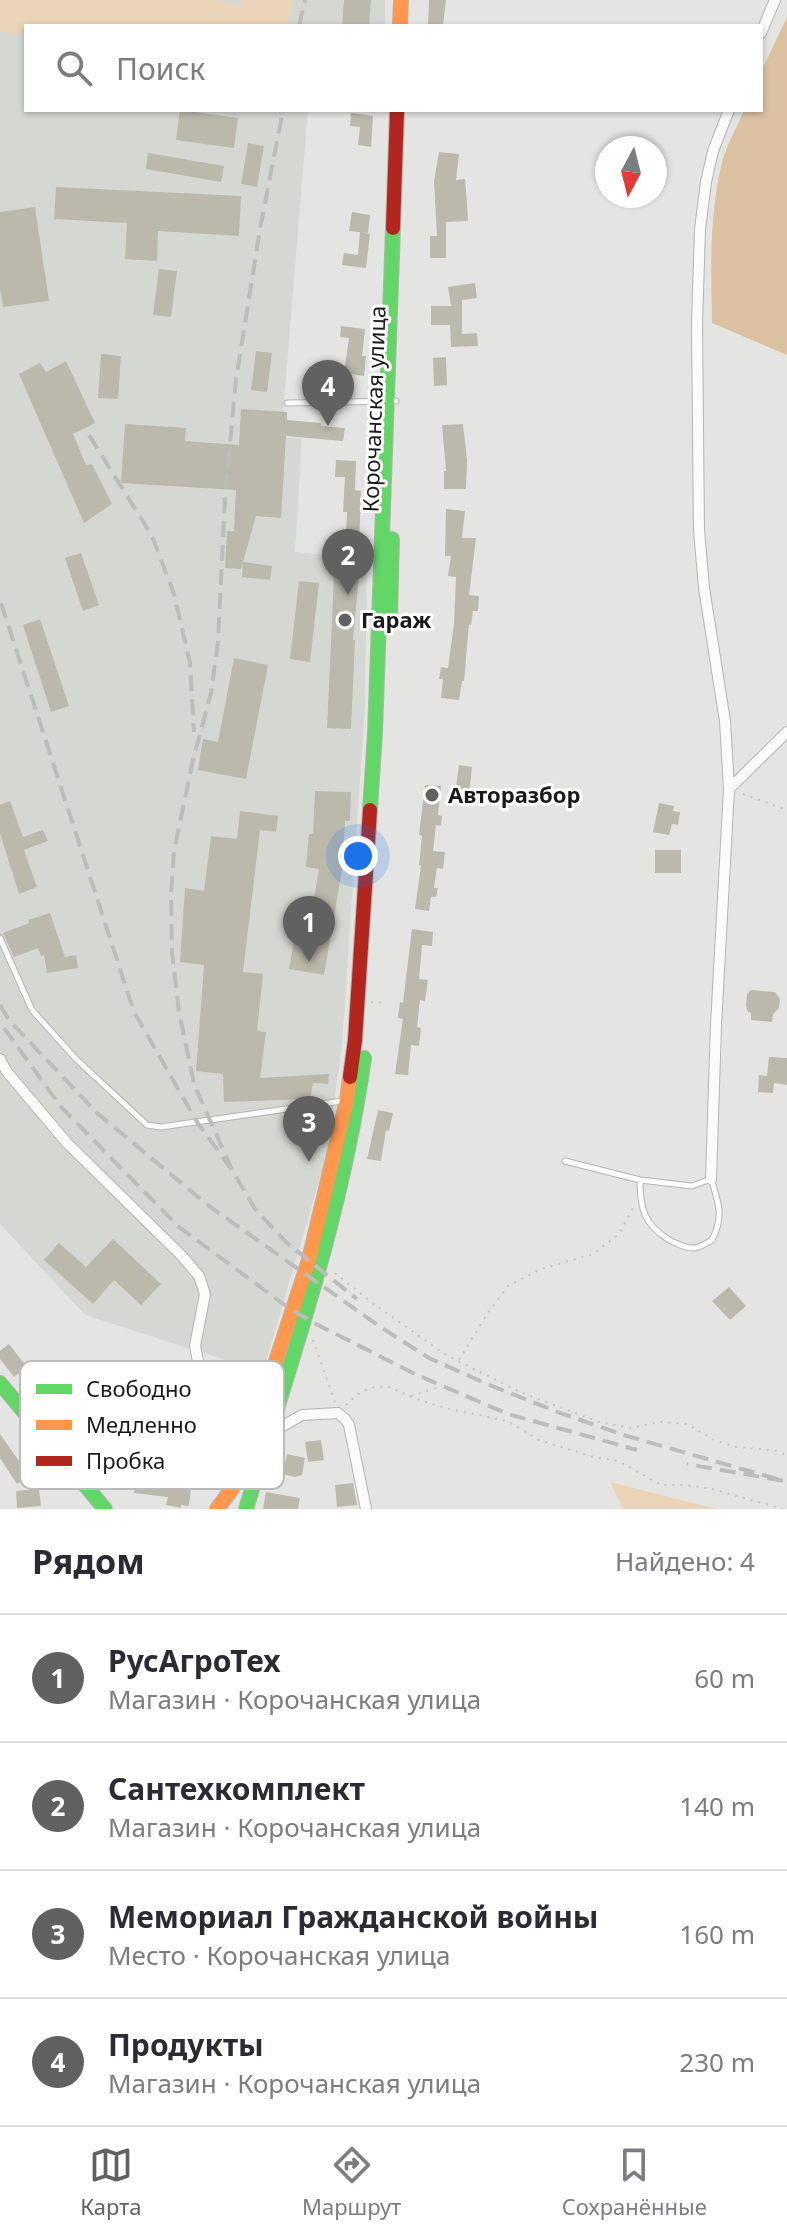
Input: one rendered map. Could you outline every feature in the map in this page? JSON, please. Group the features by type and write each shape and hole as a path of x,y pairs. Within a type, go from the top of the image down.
{"main road":[{"path":"400,24 401,0"},
{"path":"409,24 410,0"},
{"name":"Корочанская улица","path":"284,1380 319,1268 358,1101 366,1040 386,732 397,112"},
{"name":"Корочанская улица","path":"277,1361 305,1275 347,1100 355,1040 375,733 407,112"},
{"path":"0,1383 20,1407"},
{"name":"Корочанская улица","path":"217,1509 232,1489"},
{"name":"Корочанская улица","path":"246,1509 252,1489"},
{"path":"101,1504 113,1509"}],"street":[{"path":"763,28 775,0"},
{"path":"711,1179 729,789 725,721 713,654 699,530 697,324 700,229 706,182 713,151 728,112"},
{"path":"729,789 787,732"},
{"path":"0,1059 7,1072 67,1143 199,1276 205,1294 195,1346 198,1361"},
{"path":"284,1427 302,1415 338,1413 345,1419 349,1425 366,1509"}],"lane":[{"path":"287,403 391,400"},
{"path":"0,938 32,1010 76,1059 147,1125 161,1127 347,1100"},
{"path":"565,1161 640,1180 692,1186 711,1179 719,1204 719,1227 712,1240 694,1248 677,1244 656,1232 643,1215 640,1180"}],"path":[{"path":"729,789 787,810"},
{"path":"458,1361 508,1286 541,1269 593,1254 619,1234 640,1197"},
{"path":"327,1267 384,1311 458,1361 520,1392 599,1422 631,1428 660,1422 687,1424 725,1444 773,1450 787,1455"},
{"path":"309,1330 338,1413 358,1394 370,1388 386,1386 445,1408 507,1421 539,1440 618,1461 661,1485 712,1489 783,1509"},
{"path":"410,1396 442,1386"}],"shaded area":[{"path":"0,0 385,0 385,24 24,24 24,112 308,112 281,437 302,439 295,552 367,559 365,706 342,1045 327,1154 266,1361 229,1361 85,1315 0,1224"},
{"path":"0,0 216,0 241,6 243,0 293,0 287,24 24,24 24,34 0,32"},
{"path":"787,17 787,355 712,323 713,222 722,162 743,112 763,112 763,68"},
{"path":"610,1482 717,1509 623,1509"}],"building":[{"path":"344,0 371,0 369,24 342,24"},
{"path":"429,0 446,0 443,24 428,24"},
{"path":"180,112 238,118 234,148 176,140"},
{"path":"351,113 373,116 371,147 358,145 360,127 350,126"},
{"path":"248,143 264,146 257,187 241,184"},
{"path":"439,152 459,154 456,180 465,179 468,221 446,222 446,258 430,258 430,236 437,236 434,181"},
{"path":"148,153 224,166 221,182 146,169"},
{"path":"56,187 241,196 239,236 158,231 157,261 125,259 127,223 54,219"},
{"path":"35,207 49,301 3,307 0,289 0,212"},
{"path":"352,212 370,215 368,233 349,231"},
{"path":"360,232 370,234 366,268 342,265 344,253 358,255"},
{"path":"159,269 177,271 171,317 153,315"},
{"path":"475,283 477,298 462,300 462,334 477,333 478,346 451,347 450,325 431,325 431,306 451,306 448,287"},
{"path":"341,326 365,329 362,356 366,356 364,376 344,373 349,338 340,337"},
{"path":"256,351 272,353 267,392 251,390"},
{"path":"101,354 121,356 118,399 98,398"},
{"path":"446,357 447,385 434,386 433,358"},
{"path":"66,361 95,423 73,434 86,465 92,464 112,504 84,523 19,374 40,363 46,372"},
{"path":"241,409 287,412 287,420 345,428 343,441 286,436 281,518 256,516 241,569 225,568 227,531 234,531 236,490 121,483 125,424 186,428 185,441 239,445"},
{"path":"463,424 466,489 444,489 446,471 442,425"},
{"path":"336,460 356,461 355,490 361,491 359,550 333,549 334,533 346,534 347,512 343,512 345,477 335,477"},
{"path":"446,509 465,511 462,538 476,538 469,595 479,596 478,611 473,611 469,624 464,681 459,700 441,698 443,679 439,679 441,667 448,668 456,577 448,576 451,556 445,556"},
{"path":"81,553 99,605 83,611 65,558"},
{"path":"243,562 272,566 270,580 242,577"},
{"path":"334,575 359,577 353,640 351,729 327,728"},
{"path":"299,581 319,583 310,662 290,659"},
{"path":"40,619 69,706 51,712 23,625"},
{"path":"234,658 268,665 246,779 198,770 203,739 218,742"},
{"path":"459,765 472,767 469,795 455,794"},
{"path":"425,785 441,786 438,815 442,816 441,826 436,825 433,851 445,852 443,869 437,868 434,888 438,888 436,897 431,897 429,911 415,909 421,866 422,836 419,835"},
{"path":"315,791 351,792 350,821 345,821 342,870 324,975 289,969 298,918 310,921 319,869 306,867 309,834 313,834"},
{"path":"10,801 23,837 43,830 48,841 24,850 37,887 19,894 0,833 0,805"},
{"path":"659,803 674,806 673,811 680,812 678,825 672,824 669,835 653,832"},
{"path":"240,811 278,816 276,832 260,830 243,972 263,974 257,1031 266,1032 260,1078 329,1074 328,1084 313,1083 310,1099 224,1102 223,1074 196,1071 204,965 180,962 185,888 204,891 211,836 237,839"},
{"path":"655,850 681,850 681,873 655,873"},
{"path":"50,913 65,957 76,955 78,968 47,973 44,955 41,956 38,948 14,957 3,933"},
{"path":"412,929 433,932 432,946 422,945 419,979 428,980 425,1001 420,1000 417,1027 421,1028 419,1046 411,1045 408,1075 395,1074 403,1019 398,1018 400,1002 403,1003"},
{"path":"751,990 775,992 780,999 772,1022 751,1020 746,1006 747,994"},
{"path":"769,1057 787,1058 787,1085 774,1083 773,1093 758,1092 759,1075 767,1076"},
{"path":"378,1110 393,1113 389,1131 386,1130 381,1161 367,1159"},
{"path":"113,1239 161,1284 141,1305 114,1280 93,1304 44,1260 59,1243 86,1267"},
{"path":"729,1287 746,1306 730,1320 712,1301"},
{"path":"9,1344 22,1361 20,1372 14,1377 0,1359 0,1351"},
{"path":"0,1434 20,1460 20,1482 17,1484 0,1458"},
{"path":"321,1440 324,1460 308,1462 305,1442"},
{"path":"287,1454 305,1458 302,1475 284,1474"},
{"path":"353,1483 357,1505 337,1507 335,1485"},
{"path":"39,1489 41,1506 17,1508 16,1491"},
{"path":"135,1489 191,1489 189,1506 181,1505 181,1508 166,1505 168,1497 134,1493"},
{"path":"266,1492 300,1498 298,1509 263,1509"}],"railway":[{"path":"299,24 305,0"},
{"path":"232,1170 194,1084 179,1012 172,952 171,894 174,851 211,693 218,642 225,496 236,380 283,112"},
{"path":"89,435 152,536 174,594 190,663 194,732"},
{"path":"1,603 134,1012 197,1122 232,1170 255,1209 287,1243 357,1299"},
{"path":"0,1005 9,1020 97,1113 209,1206 429,1358 563,1414 627,1436 784,1481 687,1464"},
{"path":"4,1028 61,1107 179,1227 286,1306 417,1375 508,1414 637,1450"}],"traffic: fast":[{"path":"370,810 393,228"},
{"path":"390,620 392,539"},
{"path":"284,1387 343,1173 364,1058"},
{"path":"0,1383 20,1407"},
{"path":"88,1489 105,1509"},
{"path":"246,1509 252,1489"}],"traffic: slow":[{"path":"400,24 401,0"},
{"path":"276,1361 309,1260 350,1077"},
{"path":"217,1509 232,1489"}],"traffic: jam":[{"path":"393,228 397,112"},
{"path":"350,1077 370,810"}],"place":[{"name":"Продукты","path":"328,426"},
{"name":"Сантехкомплект","path":"348,595"},
{"name":"Гараж","path":"345,620"},
{"name":"Авторазбор","path":"432,795"},
{"name":"РусАгроТех","path":"309,962"},
{"name":"Мемориал Гражданской войны","path":"309,1162"}]}
